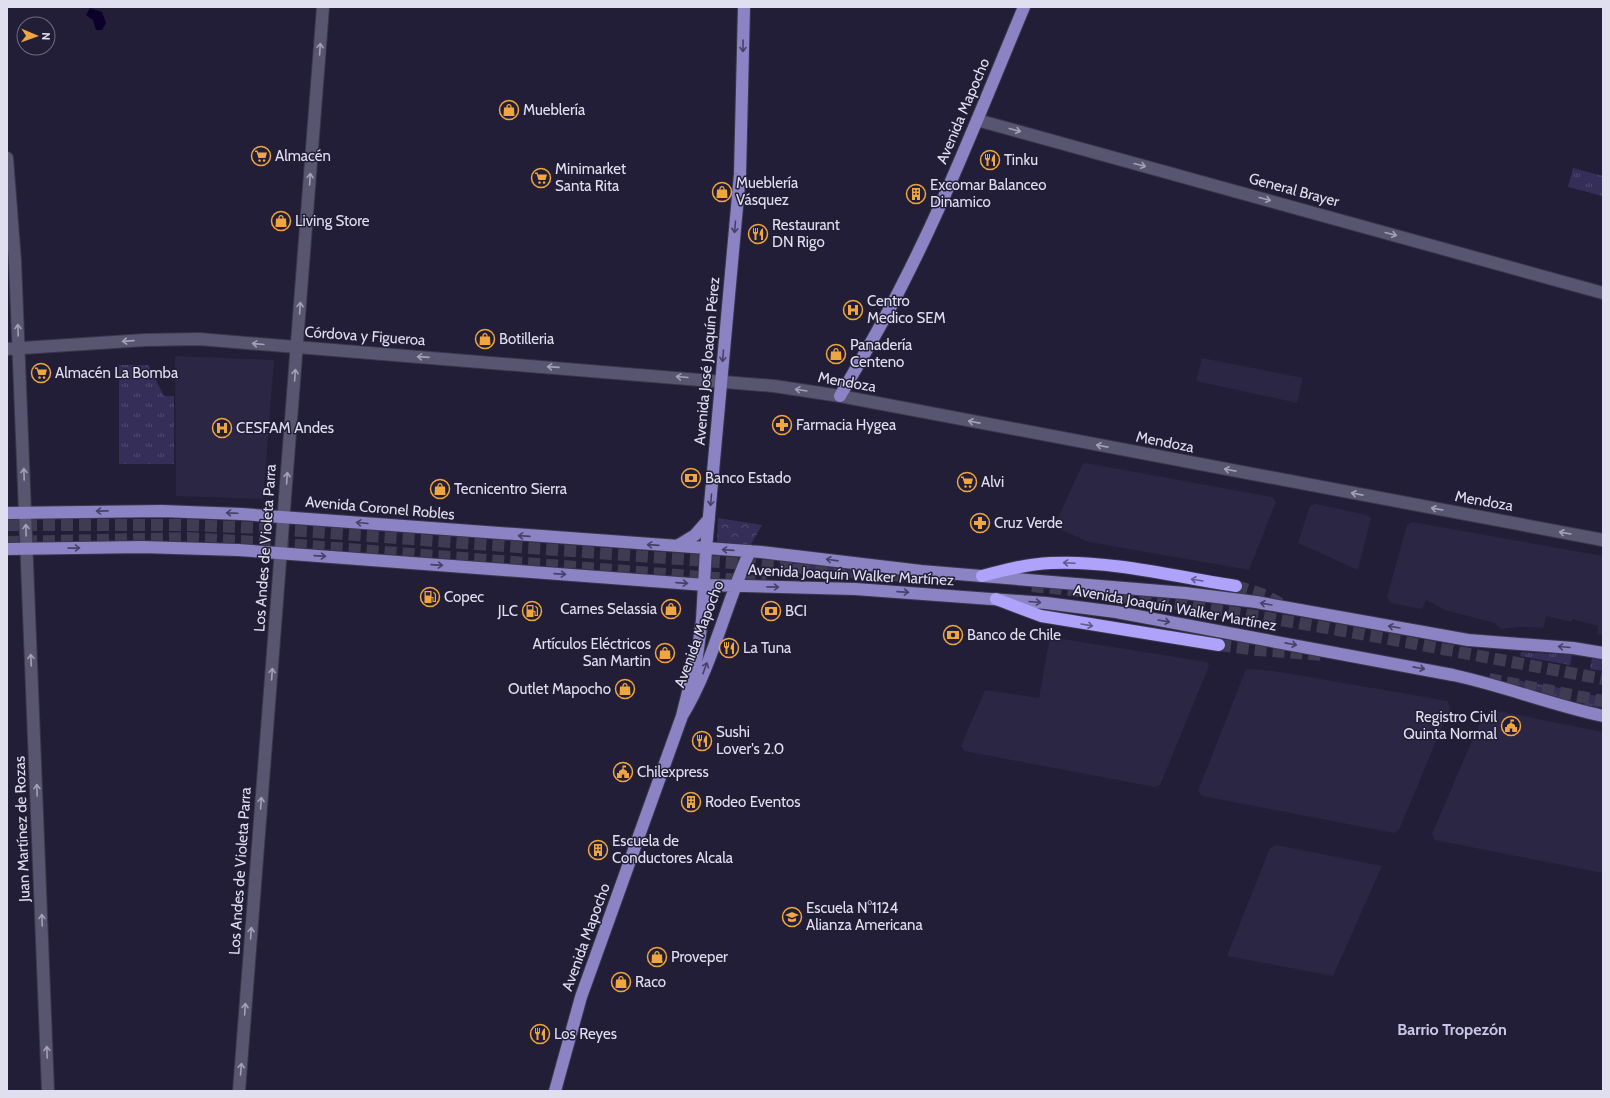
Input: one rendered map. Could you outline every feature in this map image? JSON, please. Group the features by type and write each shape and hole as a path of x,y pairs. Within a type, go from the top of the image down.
{"highway":[{"path":"982,576 1025,566 1066,563 1114,567 1236,586"},
{"path":"996,599 1041,616 1219,645"}],"main road":[{"name":"Avenida José Joaquín Pérez","path":"682,716 700,637 705,585 706,549 740,174 744,7"},
{"name":"Avenida Mapocho","path":"840,396 902,285 943,199 1024,7"},
{"name":"Avenida Coronel Robles","path":"7,513 162,511 284,517 750,552"},
{"path":"677,546 695,535 709,519"},
{"path":"7,549 142,547 281,553 734,586"},
{"name":"Avenida Mapocho","path":"555,1091 581,997 682,716 697,688 734,586 750,552"},
{"name":"Avenida Joaquín Walker Martínez","path":"750,552 826,559 921,571 1217,596 1468,640 1573,648 1603,652"},
{"name":"Avenida Joaquín Walker Martínez","path":"734,586 855,589 996,599 1116,612 1453,675 1500,686 1565,708 1603,716"}],"street":[{"name":"Los Andes de Violeta Parra","path":"239,1091 323,7"},
{"name":"General Brayer","path":"977,120 1603,293"},
{"name":"Juan Martínez de Rozas","path":"7,158 13,217 13,348 25,512 48,1091"},
{"name":"Córdova y Figueroa","path":"13,348 175,339 721,380"},
{"name":"Mendoza","path":"721,380 840,396 1603,540"}],"shaded area":[{"path":"90,8 102,12 106,23 102,30 96,30 93,20 86,15"},
{"name":"CESFAM Andes","path":"175,356 274,360 263,499 176,496"},
{"path":"1202,358 1303,378 1297,403 1196,381"},
{"path":"1086,463 1272,497 1276,502 1249,570 1089,542 1054,527 1082,465"},
{"path":"1316,504 1367,515 1371,518 1358,570 1298,543 1310,506"},
{"path":"1412,522 1603,556 1603,635 1597,634 1598,626 1572,619 1572,622 1546,616 1543,628 1518,627 1501,629 1495,623 1445,610 1426,600 1422,609 1391,603 1387,597 1407,525"},
{"path":"1050,637 1207,662 1209,666 1160,785 1155,787 964,751 961,746 985,690 1039,698"},
{"path":"1246,669 1274,671 1448,701 1450,708 1399,830 1394,833 1202,796 1198,791"},
{"path":"1493,710 1603,732 1603,873 1435,840 1432,834 1483,715"},
{"path":"1276,845 1382,866 1333,976 1227,956 1270,848"}],"green space":[{"path":"1573,168 1603,176 1603,196 1568,187"},
{"path":"119,365 148,365 164,396 174,396 174,464 119,464"},
{"path":"718,518 762,525 750,546 717,542"},
{"path":"782,562 830,567 905,579 905,582 781,572"},
{"path":"1521,652 1572,655 1570,665 1520,656"},
{"path":"1592,658 1603,660 1603,671 1590,669"},
{"path":"1516,680 1565,689 1564,699 1515,684"},
{"path":"1586,694 1603,697 1603,708 1584,705"}],"tunnel":[{"path":"7,525 189,525 262,528 934,578"},
{"path":"7,542 188,538 259,542 766,582"},
{"path":"1032,586 1176,604 1318,626 1603,679"},
{"path":"1236,586 1265,595 1286,607"},
{"path":"1219,645 1258,650 1323,655"},
{"path":"1489,679 1603,701"}],"place":[{"name":"Mueblería","path":"509,110"},
{"name":"Almacén","path":"261,156"},
{"name":"Tinku","path":"990,160"},
{"name":"Minimarket Santa Rita","path":"541,178"},
{"name":"Mueblería Vásquez","path":"722,192"},
{"name":"Excomar Balanceo Dinamico","path":"916,194"},
{"name":"Living Store","path":"281,221"},
{"name":"Restaurant DN Rigo","path":"758,234"},
{"name":"Centro Medico SEM","path":"853,310"},
{"name":"Botilleria","path":"485,339"},
{"name":"Panadería Centeno","path":"836,354"},
{"name":"Almacén La Bomba","path":"41,373"},
{"name":"Farmacia Hygea","path":"782,425"},
{"name":"CESFAM Andes","path":"222,428"},
{"name":"Banco Estado","path":"691,478"},
{"name":"Alvi","path":"967,482"},
{"name":"Tecnicentro Sierra","path":"440,489"},
{"name":"Cruz Verde","path":"980,523"},
{"name":"Copec","path":"430,597"},
{"name":"Carnes Selassia","path":"671,609"},
{"name":"JLC","path":"532,611"},
{"name":"BCI","path":"771,611"},
{"name":"Banco de Chile","path":"953,635"},
{"name":"La Tuna","path":"729,648"},
{"name":"Artículos Eléctricos San Martin","path":"665,653"},
{"name":"Outlet Mapocho","path":"625,689"},
{"name":"Registro Civil Quinta Normal","path":"1511,726"},
{"name":"Sushi Lover's 2.0","path":"702,741"},
{"name":"Chilexpress","path":"623,772"},
{"name":"Rodeo Eventos","path":"691,802"},
{"name":"Escuela de Conductores Alcala","path":"598,850"},
{"name":"Escuela N°1124 Alianza Americana","path":"792,917"},
{"name":"Proveper","path":"657,957"},
{"name":"Raco","path":"621,982"},
{"name":"Los Reyes","path":"540,1034"}],"district":[{"name":"Barrio Tropezón","path":"1452,1029"}]}
